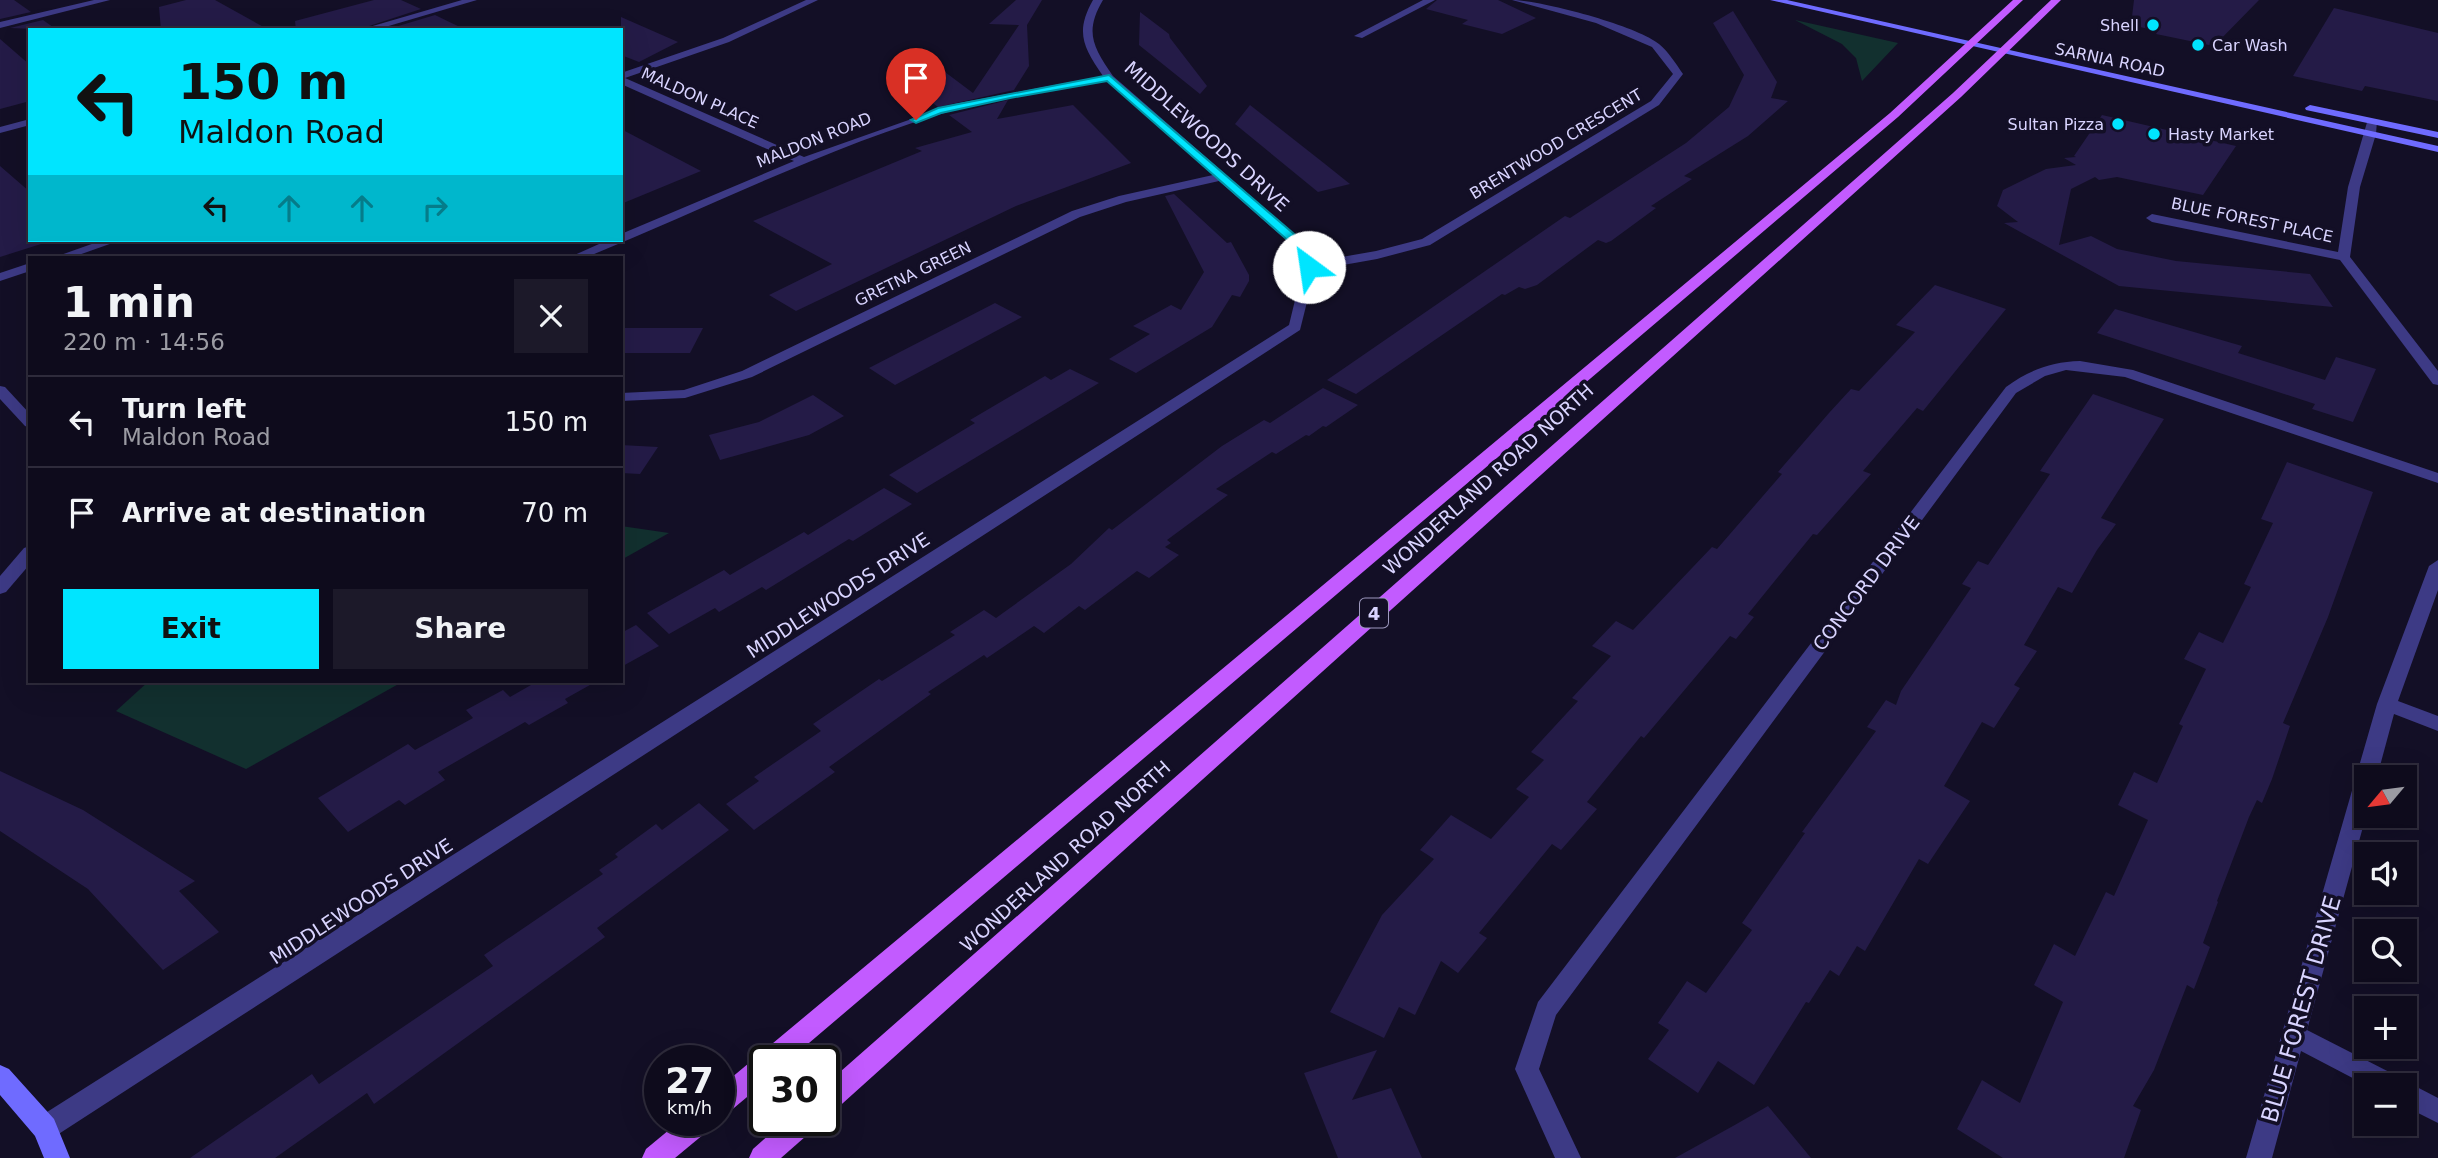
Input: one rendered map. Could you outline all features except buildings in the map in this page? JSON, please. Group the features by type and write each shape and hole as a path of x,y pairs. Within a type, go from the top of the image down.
{"main road":[{"name":"SARNIA ROAD","path":"1775,0 1971,45 2007,48 2372,127 2438,135"},
{"name":"SARNIA ROAD","path":"1817,0 1980,37 2007,48"},
{"name":"WONDERLAND ROAD NORTH","path":"789,1045 1894,115 2018,0"},
{"name":"WONDERLAND ROAD NORTH","path":"840,1089 1957,95 2056,0"},
{"name":"SARNIA ROAD","path":"2372,127 2438,149"},
{"path":"0,1077 45,1128 57,1158"},
{"path":"735,1091 749,1079"},
{"path":"656,1158 682,1136"},
{"path":"762,1158 787,1136"}],"street":[{"path":"0,25 105,0"},
{"path":"371,28 472,0"},
{"path":"623,77 726,40 813,0"},
{"name":"MIDDLEWOODS DRIVE","path":"45,1128 1295,327 1309,267 1297,243 1109,78 1088,48 1086,24 1098,0"},
{"path":"1359,36 1430,0"},
{"name":"BRENTWOOD CRESCENT","path":"1309,267 1377,255 1426,242 1655,103 1678,74 1655,45 1599,21 1517,0"},
{"name":"MALDON ROAD","path":"623,238 805,162 938,111 1109,78"},
{"name":"MALDON PLACE","path":"623,79 805,162"},
{"path":"0,130 28,123"},
{"path":"2372,127 2354,187 2344,257 2438,381"},
{"name":"GRETNA GREEN","path":"623,397 685,394 747,374 1076,214 1123,199 1219,177"},
{"name":"BLUE FOREST PLACE","path":"2152,218 2344,257"},
{"path":"64,256 109,242"},
{"name":"MALDON ROAD","path":"578,256 613,242"},
{"path":"0,277 28,268"},
{"name":"CONCORD DRIVE","path":"1569,1158 1527,1069 1546,1010 2002,401 2025,378 2051,367 2080,363 2128,373 2438,478"},
{"path":"0,390 28,421"},
{"path":"0,588 28,554"},
{"name":"BLUE FOREST DRIVE","path":"2370,765 2387,704 2438,566"},
{"path":"2387,704 2438,724"},
{"name":"BLUE FOREST DRIVE","path":"2259,1158 2354,821"},
{"path":"2294,1035 2367,1073"},
{"path":"2417,1100 2438,1111"}],"green space":[{"path":"1795,20 1898,43 1862,81 1856,58 1842,44"},
{"path":"623,526 669,533 623,559"},
{"path":"147,683 400,683 246,769 116,711"}],"place":[{"name":"Shell","path":"2153,25"},
{"name":"Car Wash","path":"2198,45"},
{"name":"Sultan Pizza","path":"2118,124"},
{"name":"Hasty Market","path":"2154,134"}],"route":[{"path":"916,120 938,111 1010,95 1109,78 1297,243 1309,267"}]}
